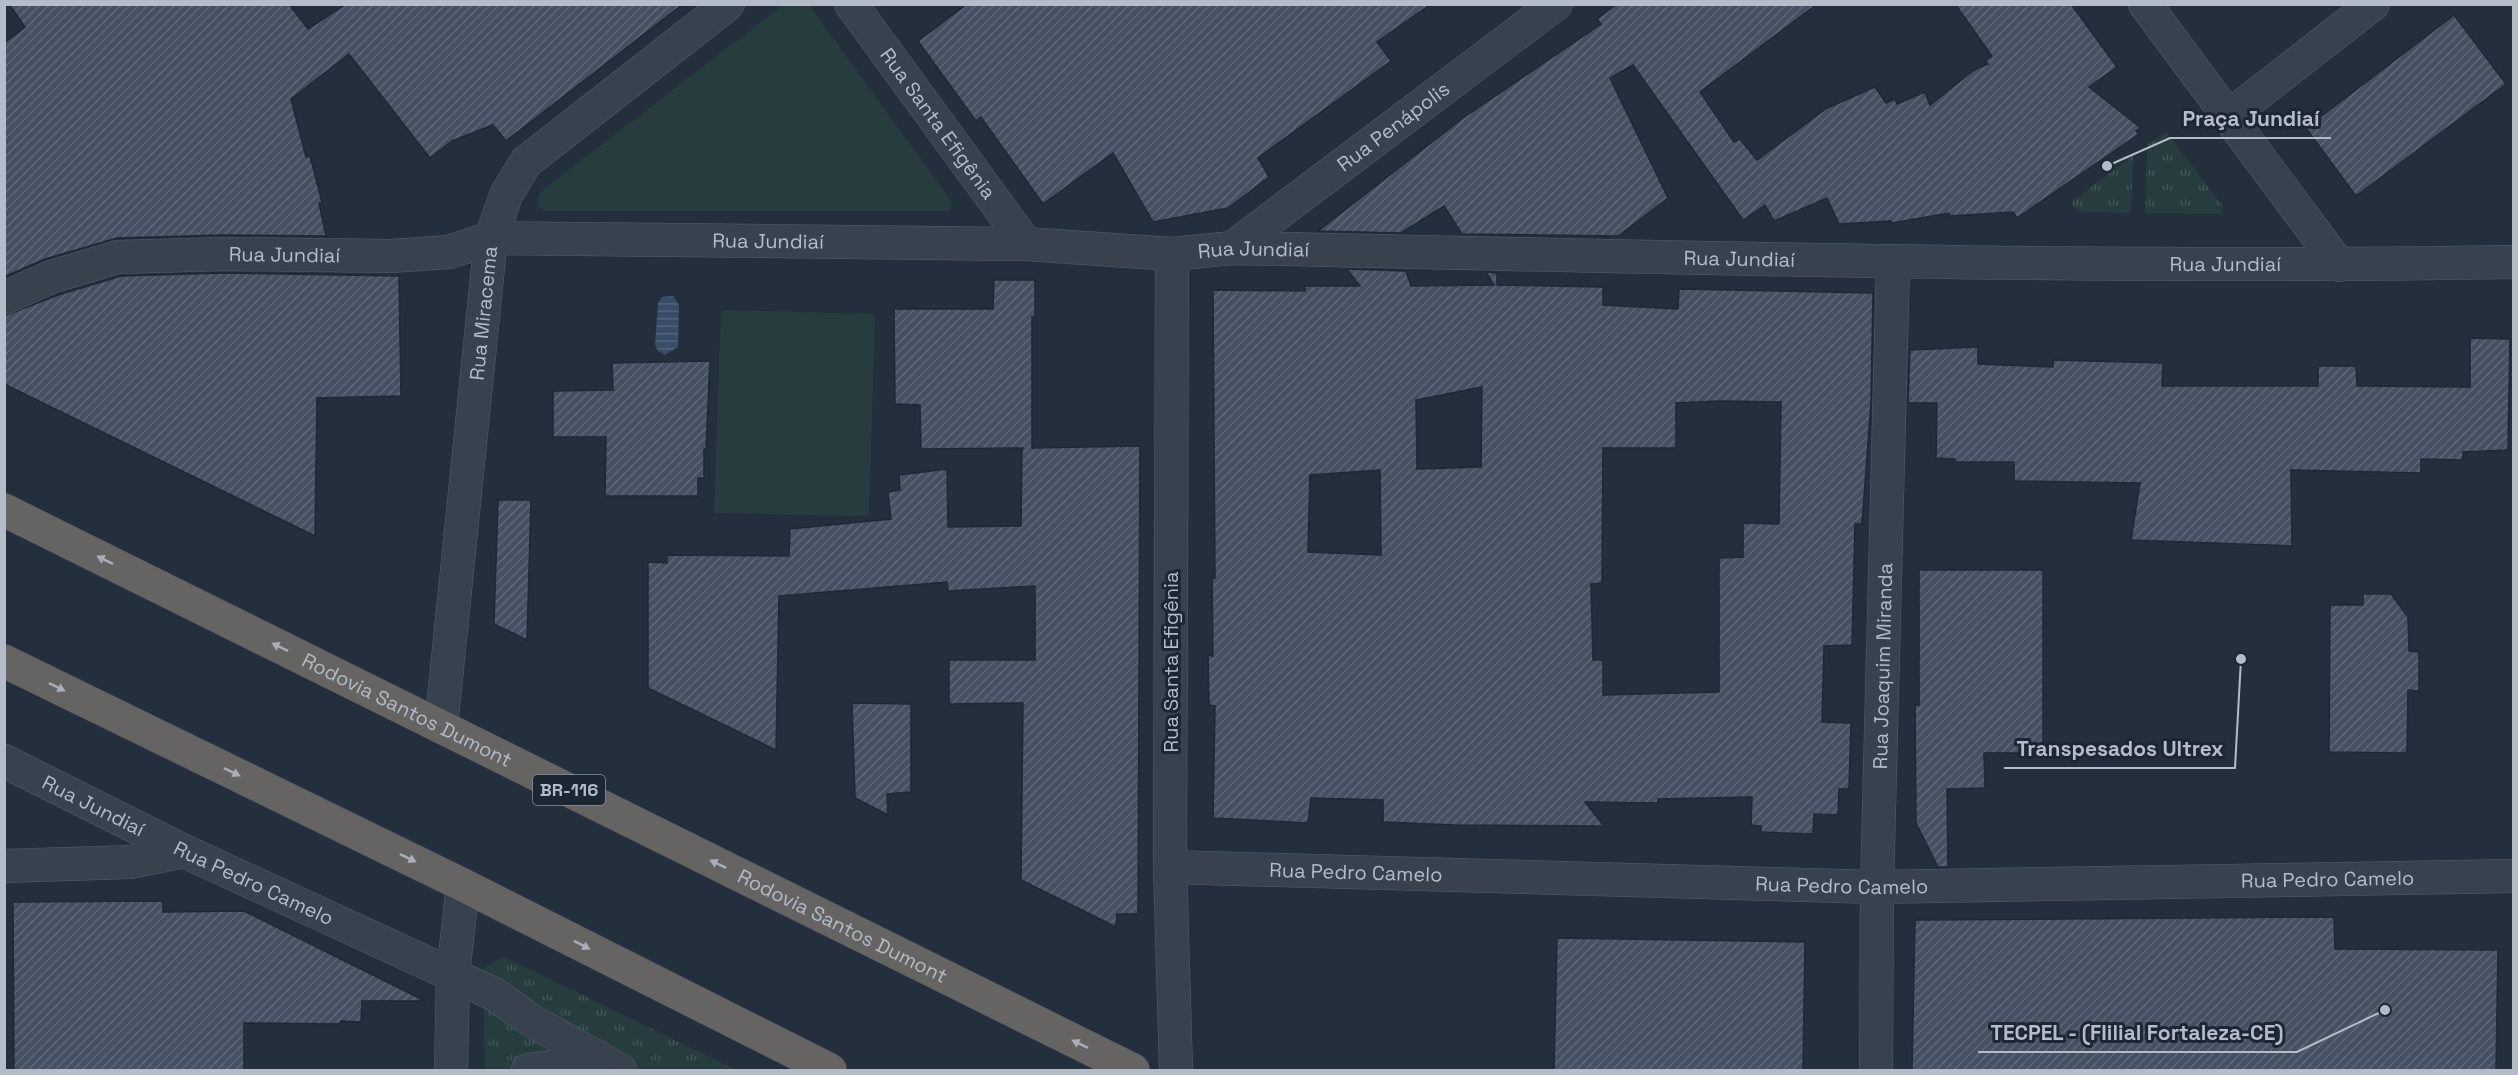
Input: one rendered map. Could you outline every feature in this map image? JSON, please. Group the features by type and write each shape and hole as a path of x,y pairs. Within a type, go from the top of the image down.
{"highway":[{"name":"Rodovia Santos Dumont","path":"4,510 1133,1071"},
{"path":"4,662 463,885 830,1071"}],"street":[{"name":"Rua Miracema","path":"441,727 491,238 506,195 526,162 728,4"},
{"name":"Rua Santa Efigênia","path":"851,4 1026,244"},
{"name":"Rua Penápolis","path":"1232,248 1556,4"},
{"path":"2145,4 2339,265"},
{"path":"2228,117 2373,4"},
{"name":"Rua Jundiaí","path":"4,298 51,277 118,257 222,254 391,256 449,252 491,238 1026,244 1172,254 1232,248 1893,262 2339,265 2514,262"},
{"name":"Rua Santa Efigênia","path":"1172,254 1170,867 1176,1071"},
{"name":"Rua Joaquim Miranda","path":"1876,1071 1877,887 1893,262"},
{"name":"Rua Jundiaí","path":"4,761 184,851"},
{"name":"Rua Pedro Camelo","path":"4,866 130,862 184,851 494,994 532,1021 610,1066"},
{"name":"Rua Pedro Camelo","path":"1170,867 1877,887 2514,876"},
{"path":"451,1071 453,974 463,885"},
{"path":"528,1071 610,1066"}],"green space":[{"path":"783,5 809,5 952,202 950,211 545,211 537,206 540,192"},
{"path":"2166,132 2223,206 2221,214 2145,213 2147,145"},
{"path":"2133,156 2131,213 2078,212 2072,205 2073,200"},
{"path":"721,310 875,314 869,516 714,513"},
{"path":"503,956 736,1070 485,1070 483,970"}],"water":[{"path":"673,296 679,305 678,347 665,355 658,351 655,345 658,303 662,297"}],"building":[{"path":"9,4 289,4 308,29 346,4 683,4 506,141 493,125 452,141 430,158 349,54 291,99 306,157 310,156 322,202 319,203 326,236 223,235 117,238 45,259 4,277 4,43 25,27"},
{"path":"967,4 1431,4 1377,42 1391,61 1258,158 1269,177 1228,208 1153,222 1113,153 1043,204 981,117 976,121 918,41"},
{"path":"1617,4 1817,4 1700,92 1734,142 1740,139 1757,160 1827,108 1875,87 1886,103 1895,99 1897,104 1925,92 1930,105 1974,70 1988,64 1985,61 1992,56 1955,4 2071,4 2117,67 2089,87 2141,128 2136,131 2139,134 2017,218 2013,212 1950,216 1949,213 1892,223 1891,221 1839,224 1827,198 1774,221 1765,205 1743,220 1633,65 1610,78 1668,198 1618,236 1462,234 1444,206 1401,233 1318,231 1463,118 1601,24 1597,19"},
{"path":"2454,15 2506,84 2356,196 2306,128"},
{"path":"1347,269 1406,271 1411,286 1494,285 1486,272 1497,273 1497,285 1603,287 1603,305 1678,309 1679,289 1873,293 1871,402 1862,524 1855,524 1852,645 1824,646 1822,722 1851,723 1849,789 1839,789 1838,815 1814,814 1813,834 1761,832 1761,826 1751,825 1752,797 1658,799 1658,803 1585,802 1604,826 1454,825 1383,822 1383,800 1311,798 1308,823 1213,818 1215,706 1209,705 1208,655 1213,656 1212,578 1215,578 1213,290 1305,291 1305,286 1360,286","holes":["1482,387 1481,467 1417,469 1416,400","1781,402 1779,524 1743,523 1743,557 1719,558 1719,692 1603,695 1603,660 1593,660 1591,584 1602,583 1603,448 1676,448 1676,403","1380,470 1381,555 1308,552 1310,475"]},
{"path":"223,273 399,276 401,396 317,398 315,536 4,384 4,316 58,295 121,276"},
{"path":"994,280 1035,280 1035,317 1032,317 1032,448 1140,446 1138,914 1117,914 1116,927 1021,880 1023,703 949,704 949,660 1035,660 1035,586 948,591 947,582 779,596 776,750 648,688 648,562 667,563 667,555 789,556 790,529 891,519 888,492 900,490 899,475 947,469 948,527 1021,526 1022,449 1024,448 921,449 920,405 895,404 894,309 993,309"},
{"path":"2470,338 2510,339 2508,450 2463,452 2463,460 2421,459 2421,473 2291,470 2292,546 2131,540 2140,483 2014,481 2014,462 1955,462 1955,459 1936,458 1937,403 1908,403 1910,350 1978,347 1978,364 2053,367 2053,360 2163,363 2162,386 2318,386 2318,366 2356,366 2357,386 2470,387"},
{"path":"710,361 704,478 698,478 698,496 605,496 606,437 553,437 553,391 613,390 612,363"},
{"path":"498,500 531,500 527,640 494,624"},
{"path":"1919,570 2043,570 2043,753 1984,753 1985,788 1947,789 1948,867 1938,867 1916,823 1915,705 1919,705"},
{"path":"2363,594 2391,594 2408,617 2409,651 2419,652 2419,691 2408,690 2407,753 2329,752 2330,605 2363,605"},
{"path":"852,703 911,704 911,792 887,794 888,815 855,798"},
{"path":"163,901 163,912 244,911 425,1001 362,1001 361,1022 341,1021 340,1024 244,1023 244,1071 14,1071 13,902"},
{"path":"2334,917 2335,949 2498,950 2496,1071 1912,1071 1915,920"},
{"path":"1557,938 1805,942 1803,1071 1554,1071"}],"place":[{"name":"Praça Jundiaí","path":"2107,166"},
{"name":"Transpesados Ultrex","path":"2241,659"},
{"name":"TECPEL - (FIilial Fortaleza-CE)","path":"2385,1010"}]}
